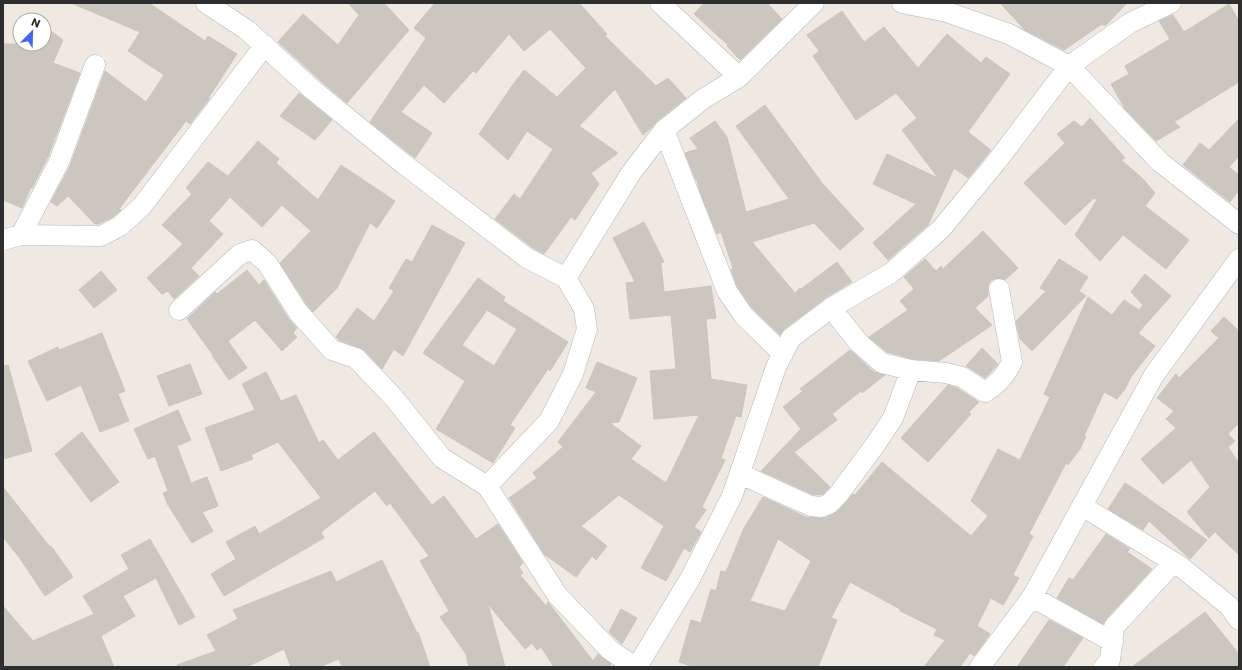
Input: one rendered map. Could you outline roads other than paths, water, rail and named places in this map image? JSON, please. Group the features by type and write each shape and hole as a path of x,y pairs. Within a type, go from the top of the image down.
{"street":[{"path":"206,3 247,30 313,90 405,165 526,258 566,278 584,309 587,329 573,374 549,421 487,486"},
{"path":"660,3 739,77"},
{"path":"566,278 631,173 664,130 703,99 739,77 814,3"},
{"path":"902,3 950,8 1009,34 1069,66 1160,162 1239,224"},
{"path":"179,310 240,254 252,250 267,263 298,312 332,350 356,358 394,398 442,458 487,486 558,596 610,650 636,667 691,578 732,496 776,367 791,338 831,308 891,272 941,229 997,161 1069,66 1130,23 1171,3"},
{"path":"12,238 101,236 120,226 142,206 265,45"},
{"path":"12,238 60,162 95,65"},
{"path":"664,130 727,291 744,316 783,354"},
{"path":"980,667 1032,597 1154,375 1239,259"},
{"path":"831,308 859,343 882,363 911,370 946,373 962,377 985,392 995,386 1008,371 1012,362 999,289"},
{"path":"740,474 810,506 829,504 838,495 870,452 893,418 911,370"},
{"path":"1082,506 1174,562 1229,606 1239,620"},
{"path":"1104,667 1110,660 1114,627 1174,562"},
{"path":"1032,597 1113,642"}]}
